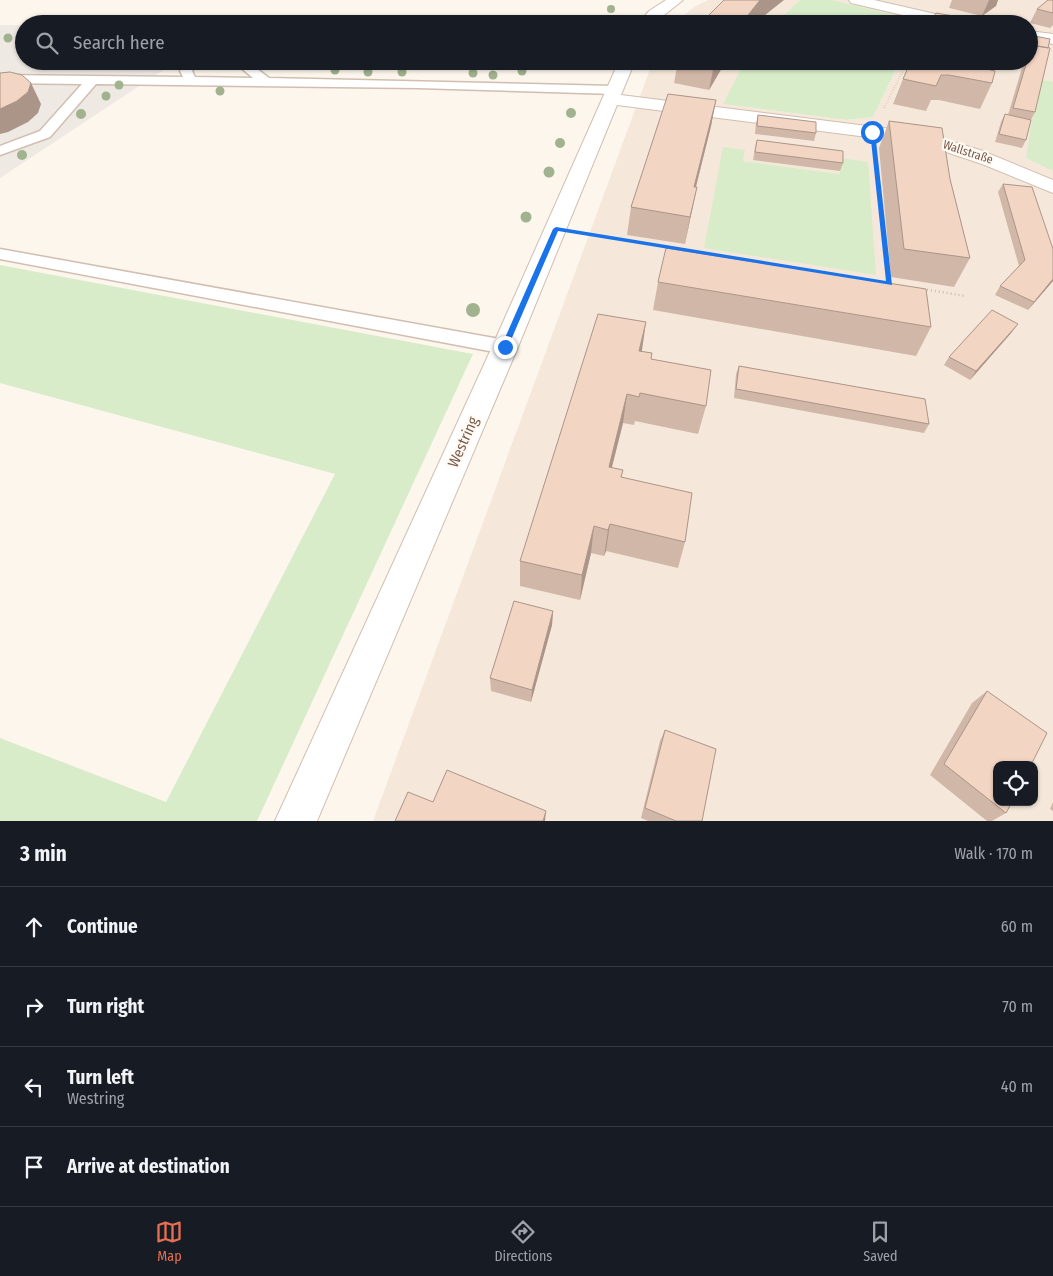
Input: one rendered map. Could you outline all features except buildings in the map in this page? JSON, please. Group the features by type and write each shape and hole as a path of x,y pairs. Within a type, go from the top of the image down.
{"street":[{"path":"653,15 676,0"},
{"path":"856,0 922,15"},
{"path":"1038,36 1053,39"},
{"name":"Westring","path":"296,821 505,347 623,70"},
{"name":"Wallstraße","path":"613,95 923,139 960,148 1001,163 1053,187"}],"lane":[{"path":"186,70 191,81"},
{"path":"251,70 266,82"},
{"path":"0,79 266,82 613,95"},
{"path":"0,151 45,134 92,80"},
{"path":"0,254 505,347"}],"path":[{"path":"890,284 872,132 903,70"},
{"path":"556,229 782,266"},
{"path":"880,282 899,285"},
{"path":"918,288 966,296"}],"shaded area":[{"path":"708,0 800,0 784,15 684,15 694,7"},
{"path":"833,0 1053,0 1053,821 373,821 650,70 741,70 724,104 846,120 873,117 896,70 1038,70 1038,15 894,15","holes":["745,150 743,161 840,174 704,248"]},
{"path":"0,25 15,25 15,70 163,70 0,178"}],"green space":[{"path":"800,0 833,0 894,15 784,15"},
{"path":"740,70 896,70 873,117 846,120 723,104"},
{"path":"1042,80 1053,82 1053,171 1026,158 1031,125"},
{"path":"723,147 745,150 743,161 840,174 840,158 868,162 876,275 704,248"},
{"path":"0,265 473,354 257,821 0,821 0,738 166,802 335,474 0,383"}],"route":[{"path":"505,347 556,229 890,284 872,132"}]}
